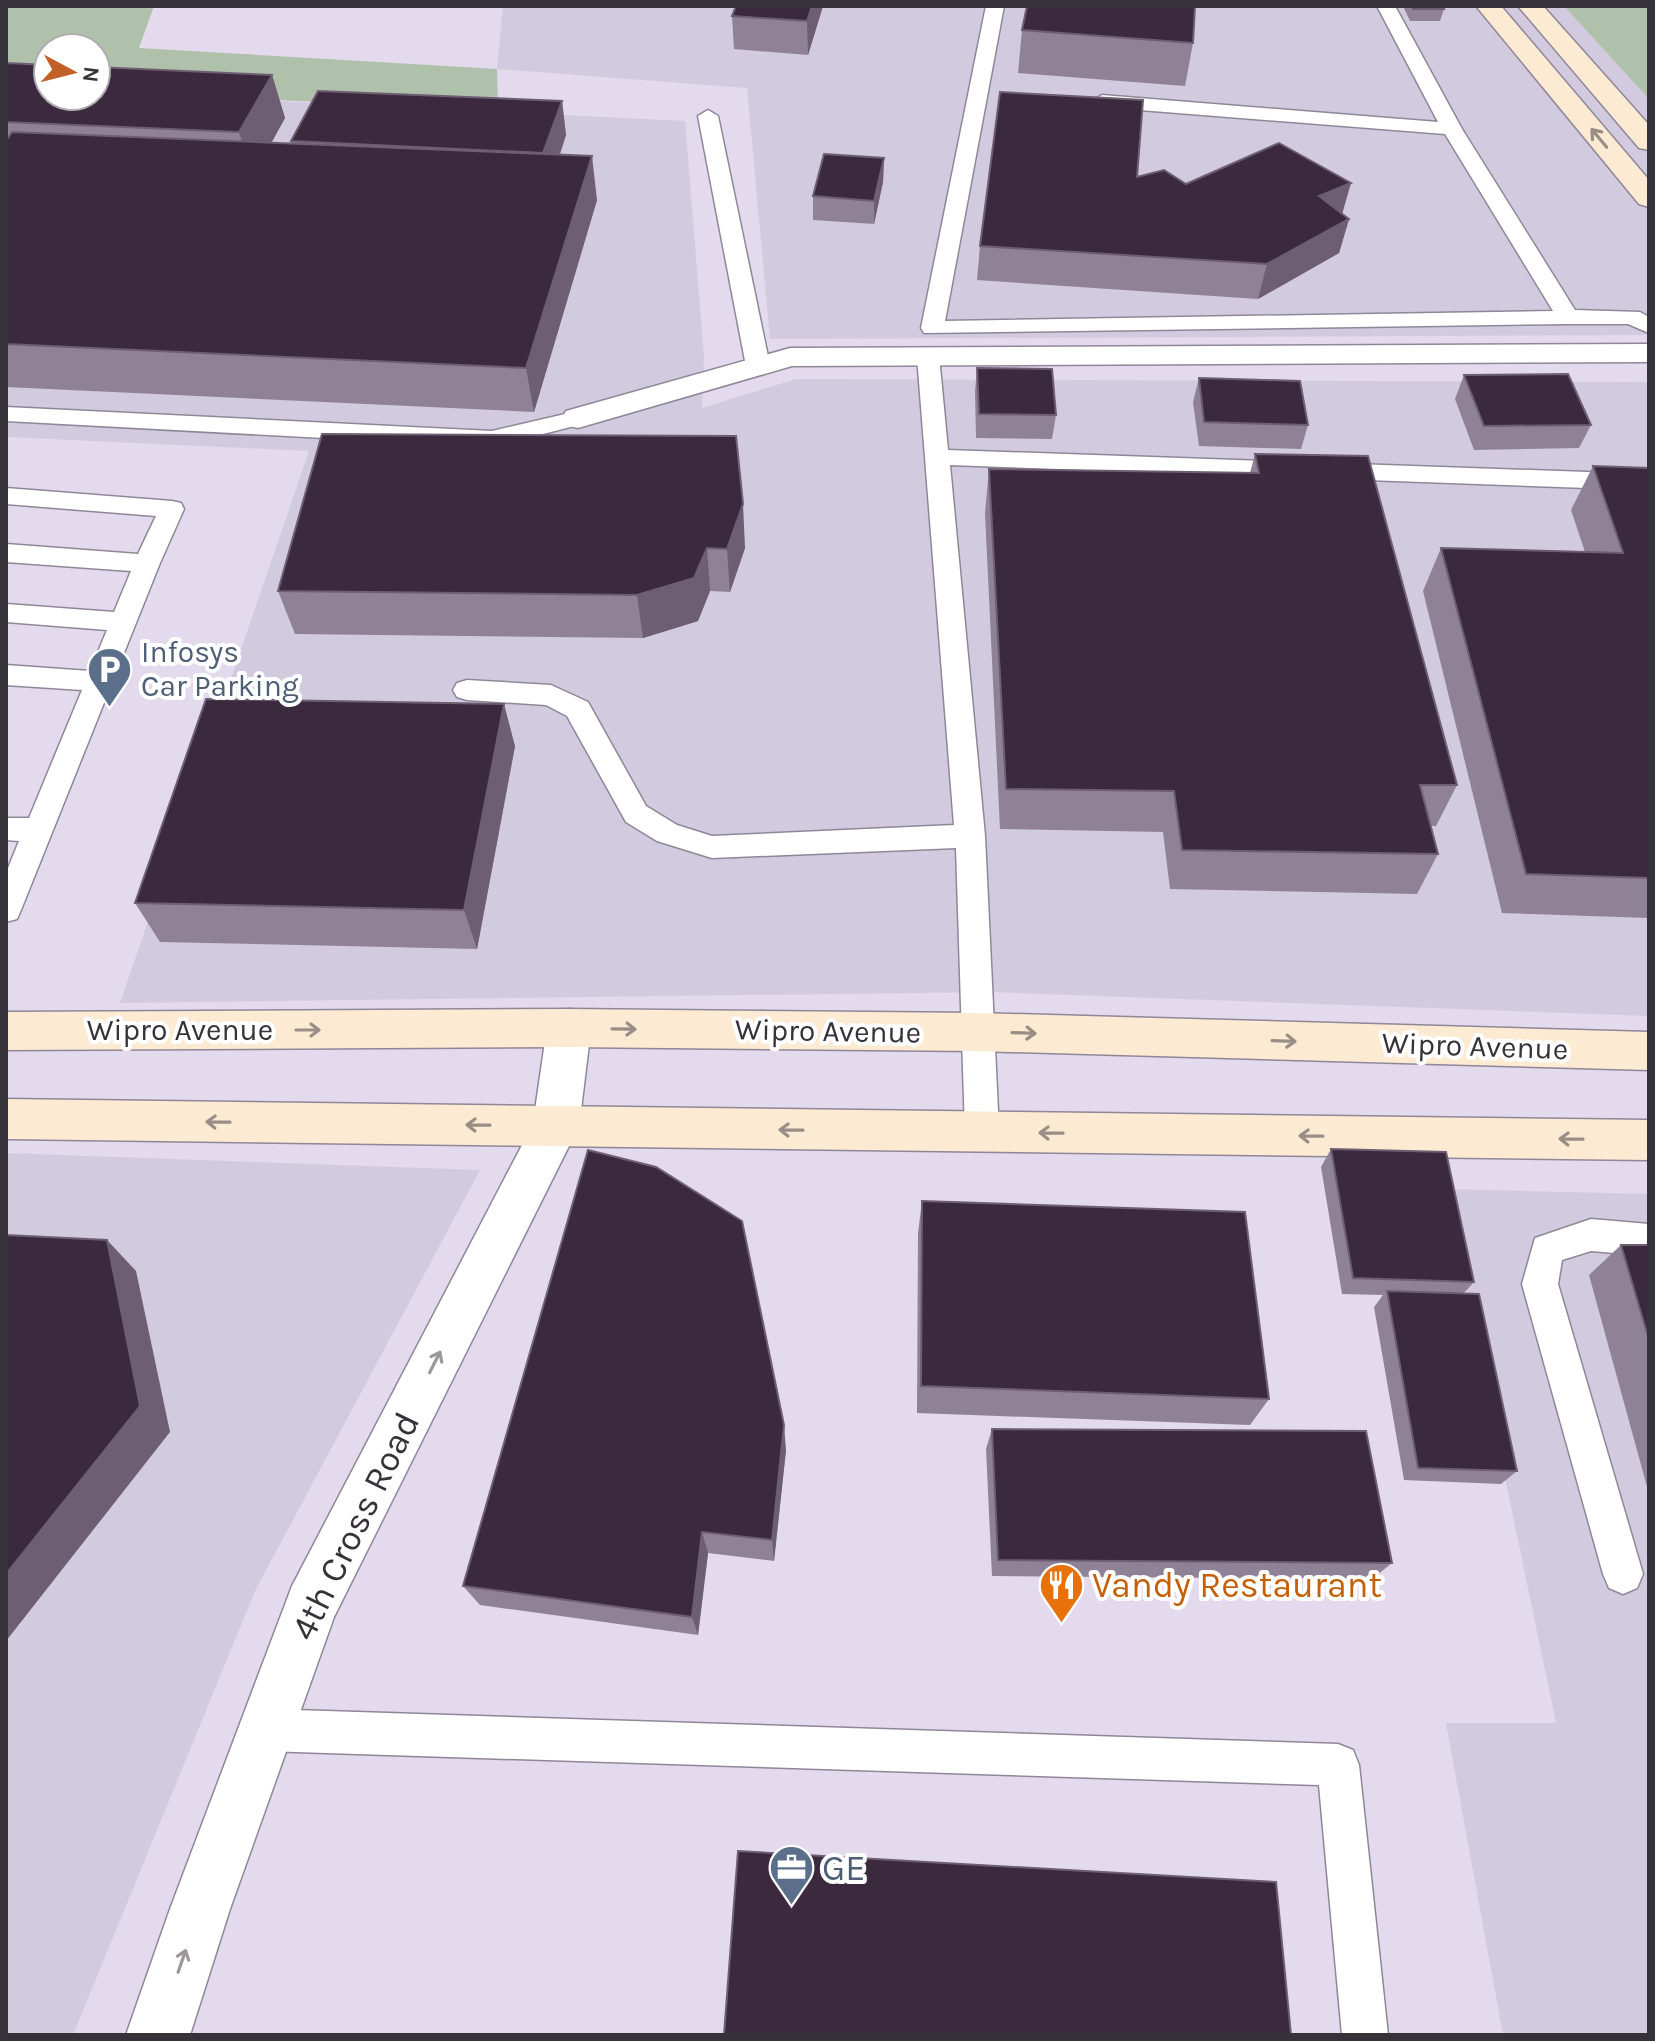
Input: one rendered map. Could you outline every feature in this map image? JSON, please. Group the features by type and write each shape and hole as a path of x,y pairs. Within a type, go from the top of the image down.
{"main road":[{"path":"1488,6 1649,198"},
{"path":"1530,6 1649,142"},
{"name":"Wipro Avenue","path":"6,1031 569,1028 977,1032 1649,1051"},
{"path":"6,1119 1649,1140"}],"street":[{"path":"578,418 790,357 1649,353"},
{"name":"4th Cross Road","path":"158,2035 311,1605 556,1126 569,1028"}],"lane":[{"path":"995,6 985,92 932,328 1568,317 1632,317 1649,326"},
{"path":"1386,6 1452,129 1568,317"},
{"path":"1088,100 1452,129"},
{"path":"708,116 758,366"},
{"path":"928,356 970,836 982,1132"},
{"path":"6,414 492,439 578,418"},
{"path":"937,457 1615,481 1649,488"},
{"path":"6,496 172,509 147,563 6,910"},
{"path":"6,553 147,563"},
{"path":"6,613 125,622"},
{"path":"6,675 100,681"},
{"path":"467,690 551,695 578,709 636,814 667,833 712,847 970,836"},
{"path":"6,829 37,830"},
{"path":"1623,1574 1540,1284 1547,1249 1591,1235 1649,1240"},
{"path":"265,1730 1338,1765 1365,2035"}],"shaded area":[{"path":"503,6 1564,6 1649,99 1649,335 770,339 747,88 497,69"},
{"path":"6,88 32,93 32,112 112,112 112,93 685,121 704,356 702,408 796,379 1649,382 1649,1016 991,992 120,1003 309,451 6,437"},
{"path":"6,1153 480,1170 255,1591 73,2035 6,2035"},
{"path":"1445,1189 1649,1194 1649,2035 1503,2035 1446,1723 1556,1723"}],"green space":[{"path":"6,6 154,6 139,48 497,69 498,110 112,93 112,32 32,32 32,89 6,88"},
{"path":"1564,6 1649,6 1649,99"}],"building":[{"path":"736,6 812,6 807,21 732,16"},
{"path":"1027,6 1195,6 1193,43 1022,30"},
{"path":"1412,6 1442,6 1444,9 1413,9"},
{"path":"6,63 32,64 32,112 112,112 112,68 272,75 239,132 6,122"},
{"path":"318,91 562,101 543,153 291,141"},
{"path":"1000,92 1143,100 1137,177 1164,170 1186,184 1279,143 1351,183 1319,196 1349,219 1267,264 980,246"},
{"path":"12,132 592,156 526,368 6,344 6,141"},
{"path":"824,154 884,158 874,201 813,196"},
{"path":"977,368 1052,369 1056,415 979,414"},
{"path":"1568,374 1591,425 1484,426 1464,375"},
{"path":"1199,378 1300,381 1308,425 1204,422"},
{"path":"322,434 736,436 743,504 727,549 707,548 694,578 637,595 278,591"},
{"path":"1255,454 1368,456 1457,785 1420,785 1438,854 1182,850 1174,791 1006,789 989,469 1259,473"},
{"path":"1593,466 1649,468 1649,878 1526,874 1441,548 1623,553"},
{"path":"206,699 504,704 464,910 135,903"},
{"path":"1331,1149 1446,1152 1474,1282 1353,1278"},
{"path":"588,1150 656,1167 742,1221 784,1425 772,1540 702,1532 692,1617 463,1586"},
{"path":"922,1201 1245,1212 1269,1399 921,1386"},
{"path":"6,1235 107,1240 140,1406 6,1574"},
{"path":"1621,1245 1649,1245 1649,1340"},
{"path":"1387,1291 1479,1294 1517,1471 1418,1468"},
{"path":"992,1429 1366,1431 1392,1563 998,1560"},
{"path":"738,1851 1276,1882 1291,2035 724,2035"}],"place":[{"name":"Infosys Car Parking","path":"110,708"},
{"name":"Vandy Restaurant","path":"1061,1624"},
{"name":"GE","path":"791,1907"}]}
